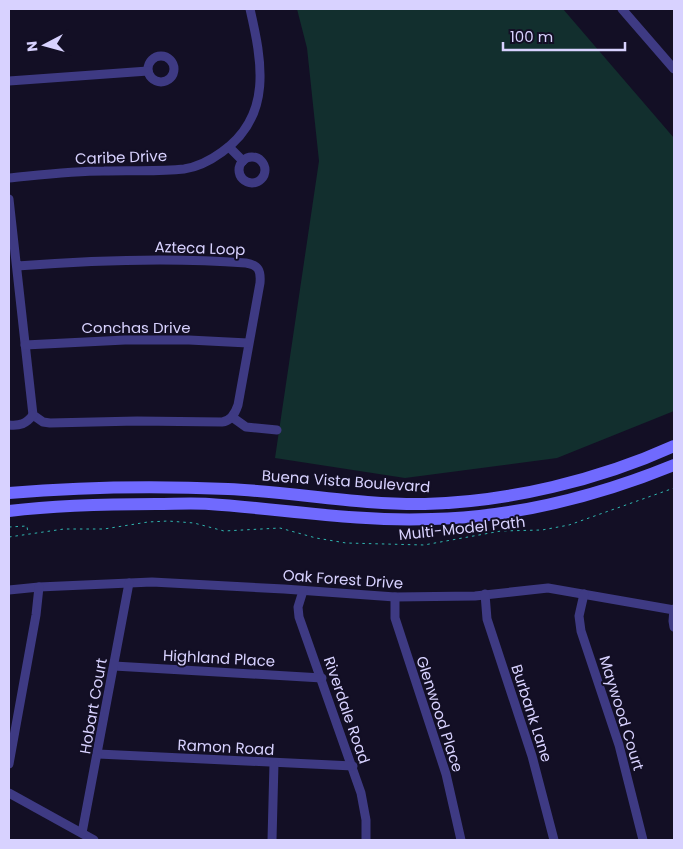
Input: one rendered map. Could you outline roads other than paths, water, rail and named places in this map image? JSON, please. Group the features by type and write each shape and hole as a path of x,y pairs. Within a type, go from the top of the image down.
{"main road":[{"name":"Buena Vista Boulevard","path":"9,493 138,487 220,489 362,501 434,503 516,494 609,471 674,446"},
{"path":"9,511 104,504 208,504 384,520 478,516 559,502 592,493 674,464"}],"street":[{"name":"Caribe Drive","path":"9,178 103,170 185,169 199,165 229,147 244,131 254,114 260,95 260,59 250,9"},
{"path":"622,9 674,69"},
{"path":"9,81 148,71"},
{"path":"229,147 243,161"},
{"path":"9,199 33,415 21,425 9,425"},
{"name":"Azteca Loop","path":"17,266 140,259 197,259 253,264 260,271 260,277 238,404 232,418"},
{"name":"Conchas Drive","path":"25,345 125,340 189,340 248,343"},
{"path":"33,415 43,422 50,423 137,420 226,422 232,418 246,427 277,430"},
{"name":"Hobart Court","path":"82,833 128,583"},
{"name":"Oak Forest Drive","path":"9,590 39,587 161,583 395,598 485,594 548,588 674,610"},
{"path":"9,764 36,615 39,587"},
{"name":"Riverdale Road","path":"303,591 298,607 299,617 353,766 366,820 366,840"},
{"name":"Burbank Lane","path":"485,594 487,619 532,756 554,840"},
{"name":"Maywood Court","path":"584,594 579,616 581,631 619,745 643,840"},
{"name":"Glenwood Place","path":"395,598 395,618 446,774 461,840"},
{"path":"674,610 674,627"},
{"name":"Highland Place","path":"114,666 322,678"},
{"name":"Ramon Road","path":"98,754 353,766"},
{"path":"272,840 274,763"},
{"path":"9,793 94,840"}]}
